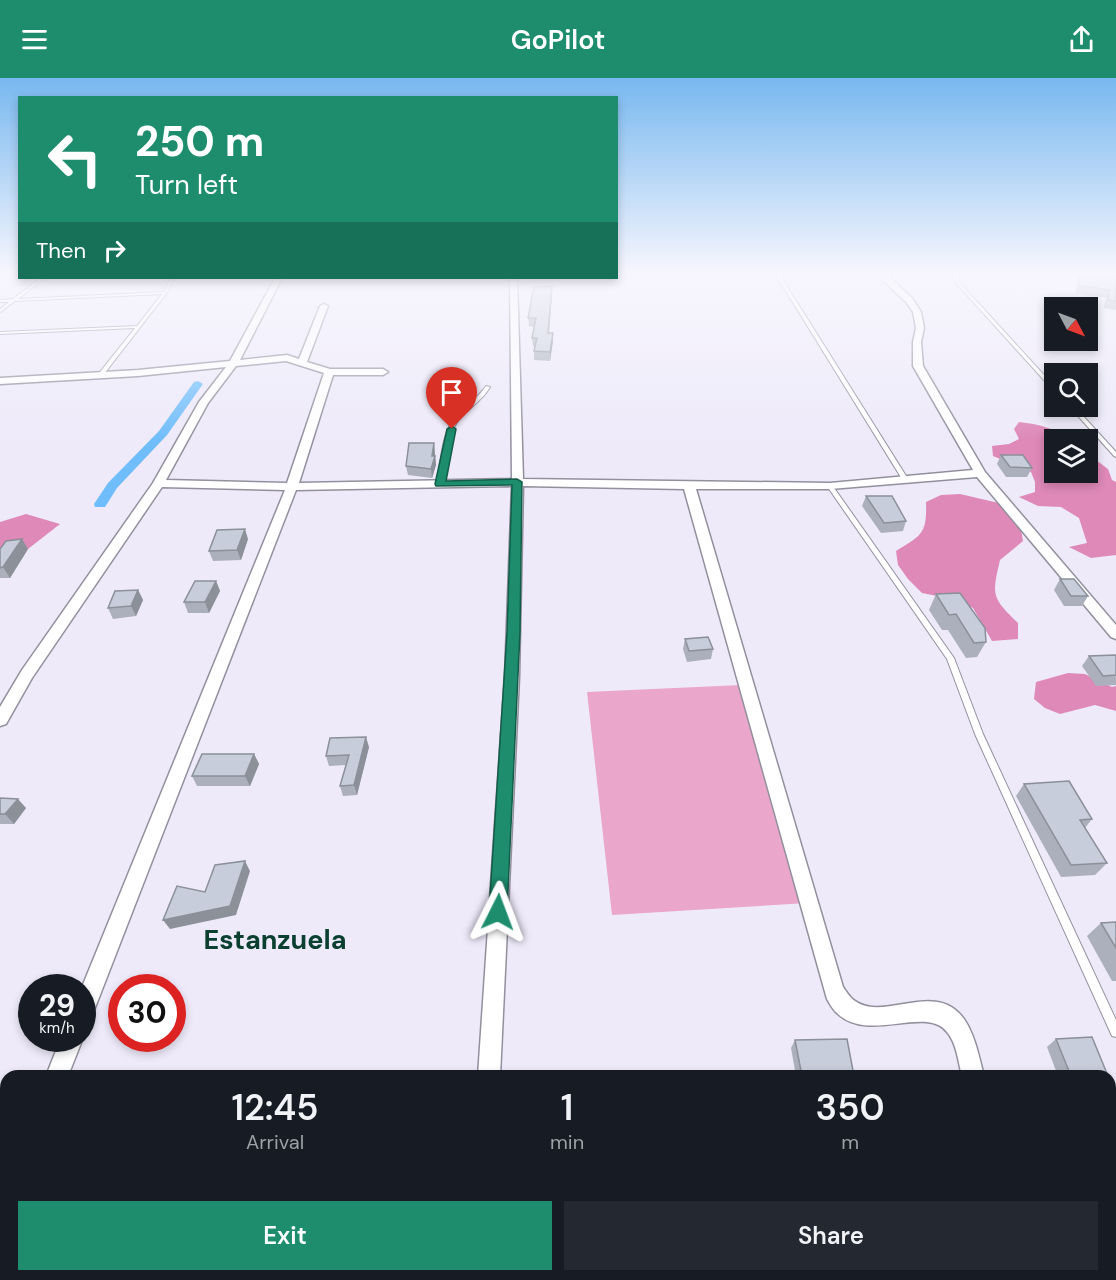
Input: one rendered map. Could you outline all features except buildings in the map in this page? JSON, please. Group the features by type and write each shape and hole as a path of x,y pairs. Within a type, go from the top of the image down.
{"street":[{"path":"0,720 27,674 159,483 204,402 215,391 251,328"},
{"path":"302,363 315,328"},
{"path":"489,1070 513,632 517,482 515,328"},
{"path":"920,328 917,342 918,366 980,473 1116,634"},
{"path":"0,381 102,373 138,373 287,358 329,372 383,372"},
{"path":"96,977 292,487 329,372"},
{"path":"159,483 292,487 517,482 689,486 830,486 980,473"},
{"path":"689,486 837,998 847,1011 857,1015 933,1012 950,1019 959,1032 971,1070"},
{"path":"59,1070 66,1052"}],"lane":[{"path":"0,333 114,328"},
{"path":"102,373 138,328"},
{"path":"811,328 905,480"},
{"path":"999,328 1044,377"},
{"path":"440,484 452,429 457,420 483,396 489,387"},
{"path":"1081,417 1116,455"},
{"path":"830,486 950,657 979,734 1116,1032"}],"shaded area":[{"path":"1019,422 1050,429 1044,429 1044,483 1098,483 1098,462 1108,469 1112,480 1116,482 1116,555 1091,558 1069,547 1087,543 1079,518 1061,507 1038,506 1019,497 1035,492 1035,482 1031,472 993,456 992,446 1009,444 1019,439 1014,429"},
{"path":"960,494 1003,504 1021,529 1023,541 1000,560 995,588 998,601 1018,623 1018,639 992,641 973,608 947,598 922,593 898,565 896,551 917,537 924,527 926,502 941,495"},
{"path":"26,514 60,524 28,549 0,559 0,522"},
{"path":"1068,673 1085,674 1112,687 1116,686 1116,711 1095,705 1060,714 1045,708 1034,699 1036,682"},
{"path":"741,685 807,903 612,915 587,692"}],"waterway":[{"path":"100,504 112,486 163,433 198,384"}],"district":[{"name":"Estanzuela","path":"275,939"}],"route":[{"path":"452,429 440,484 517,482 513,632 498,912"}]}
